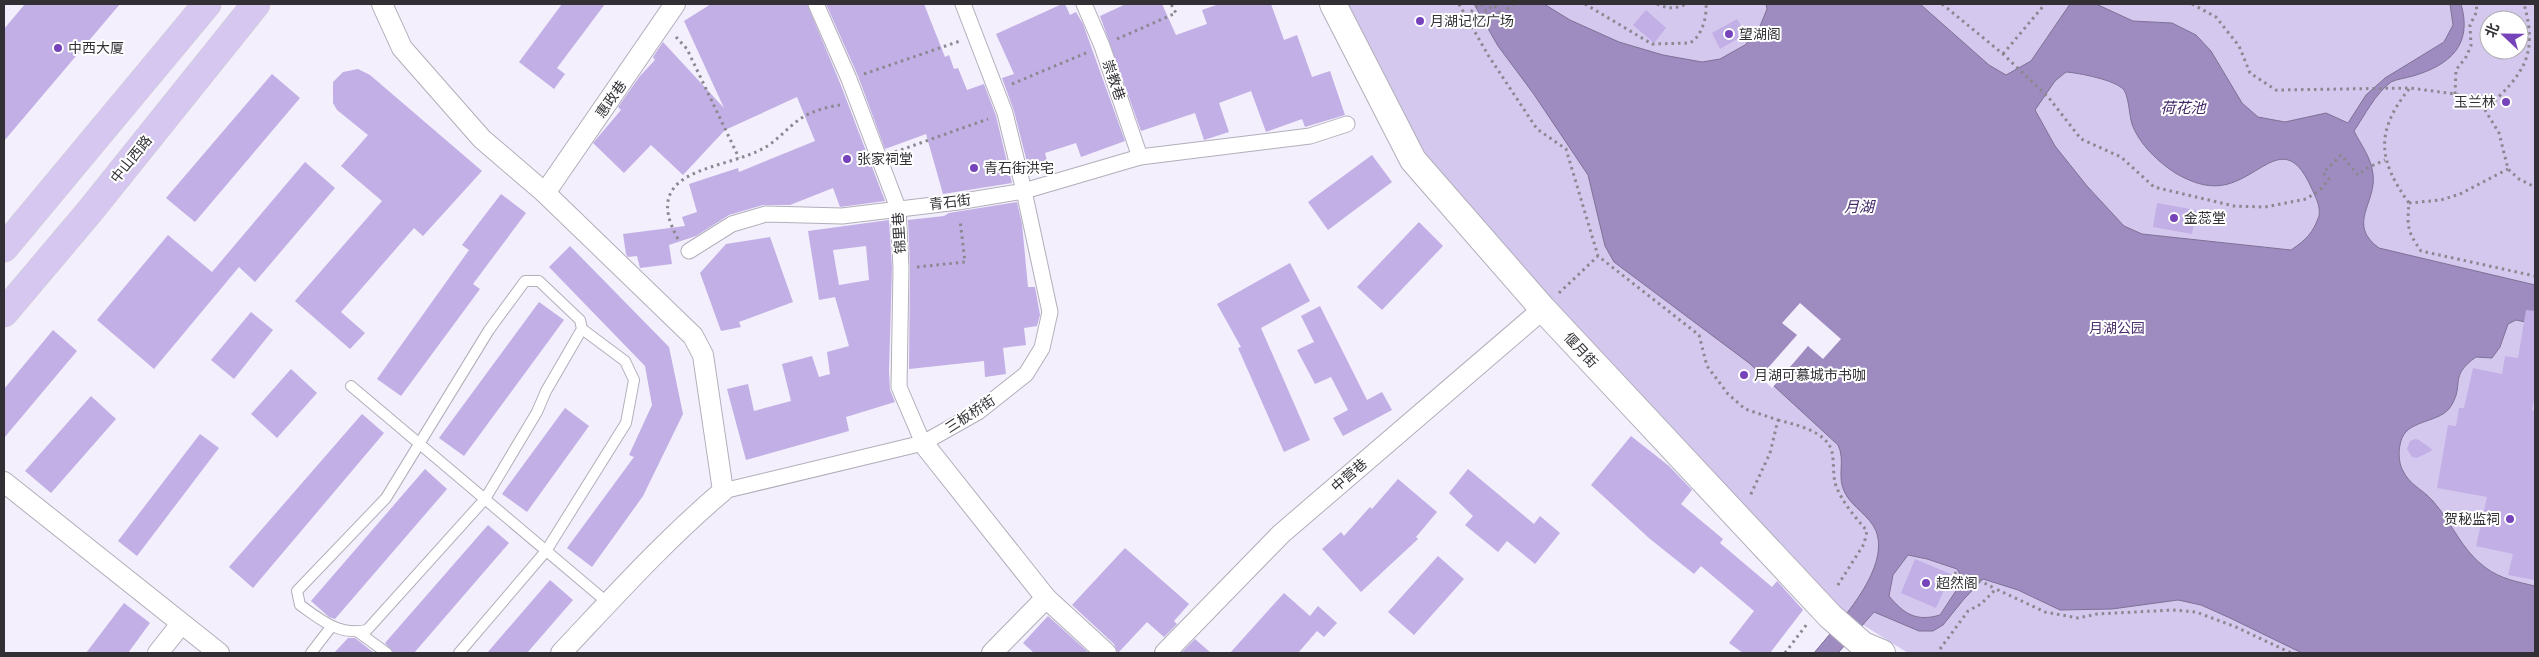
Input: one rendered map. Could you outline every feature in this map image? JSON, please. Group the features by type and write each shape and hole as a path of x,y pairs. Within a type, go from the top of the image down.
{"main road":[{"path":"4,248 207,4"},
{"name":"中山西路","path":"4,313 90,211 256,4"}],"street":[{"path":"382,4 402,48 482,139 545,193 693,336 700,345 703,355 723,491 701,509 560,653"},
{"name":"惠政巷","path":"545,193 675,4"},
{"name":"锦里巷","path":"816,4 849,79 898,208 901,268 899,387 923,443"},
{"path":"963,4 1005,113 1024,191"},
{"name":"崇教巷","path":"1084,4 1102,46 1140,157"},
{"name":"偃月街","path":"1332,4 1413,160 1548,304 1738,518 1825,611 1873,650"},
{"name":"青石街","path":"689,251 732,224 766,214 842,216 958,202 1024,191 1140,157 1310,136 1347,124"},
{"name":"三板桥街","path":"723,491 923,443 978,412 1026,374 1042,348 1050,312 1024,191"},
{"name":"中营巷","path":"1165,653 1281,534 1548,304"},
{"path":"923,443 1046,598 1106,653"},
{"path":"4,482 219,653"},
{"path":"992,653 1046,598"},
{"path":"158,653 181,624"}],"lane":[{"path":"525,281 539,281 580,320 582,330 546,391 537,412 485,499 367,630 358,632 331,627 300,605 298,591 386,498 418,442 489,330 525,281"},
{"path":"459,653 546,551 626,423 634,380 625,361 582,330"},
{"path":"351,386 608,603"},
{"path":"311,653 331,627"},
{"path":"358,632 388,653"}],"path":[{"path":"997,90 1176,14 1171,4"},
{"path":"1459,4 1488,55 1537,129 1566,149 1598,256 1699,334 1707,366 1728,394 1745,409 1803,426 1821,437 1831,449 1835,482 1846,504 1867,530 1864,544 1847,567 1825,611 1785,653"},
{"path":"1466,16 1481,4 1486,12 1494,5 1501,15 1513,4"},
{"path":"1585,4 1644,40 1658,45 1690,43 1695,40 1705,20 1706,4 1701,4"},
{"path":"1657,4 1665,8 1676,8 1686,4"},
{"path":"1942,4 2003,54 2049,98 2081,139 2121,158 2154,187 2234,206 2264,207 2306,199 2320,190 2329,179 2323,173 2341,155 2358,176 2367,168 2385,160"},
{"path":"2003,54 2044,4"},
{"path":"2192,4 2216,17 2239,46 2250,73 2276,90 2410,88 2455,94 2472,100 2485,110 2500,133 2508,169 2519,179 2535,186"},
{"path":"2455,94 2456,70 2466,58 2471,46 2470,25 2477,11 2476,4"},
{"path":"2485,110 2513,84 2524,67 2531,40 2524,4"},
{"path":"663,23 687,48 739,158"},
{"path":"849,79 975,36"},
{"path":"2410,88 2396,106 2388,124 2384,144 2385,160 2393,181 2409,203 2407,227 2421,251 2535,276"},
{"path":"689,251 681,244 669,221 667,206 675,187 686,177 696,171 739,158 765,147 801,118 826,108 857,100"},
{"path":"880,158 1005,113"},
{"path":"2409,203 2441,200 2460,194 2508,169"},
{"path":"901,268 965,262 958,202"},
{"path":"1548,304 1598,256"},
{"path":"1738,518 1770,453 1778,420"},
{"path":"1954,573 1973,577 2045,612 2078,618 2097,614 2173,610 2196,612 2236,626 2291,653"},
{"path":"1940,650 1968,611 1981,604 1996,589"}],"green space":[{"name":"月湖公园","path":"1339,4 2535,4 2535,653 1908,653 1836,608 1418,156"}],"water":[{"name":"月湖","path":"1474,4 1544,4 1570,20 1619,42 1663,55 1702,62 1720,59 1745,45 1758,31 1767,9 1766,4 1920,4 1989,65 2006,75 2031,61 2070,4 2096,4 2133,21 2172,23 2196,35 2211,51 2242,103 2258,117 2285,122 2326,113 2348,123 2366,95 2385,78 2444,42 2453,25 2450,4 2461,4 2464,31 2461,42 2455,51 2438,66 2391,82 2375,99 2354,131 2368,157 2373,174 2373,185 2364,222 2369,239 2379,248 2535,285 2535,324 2516,320 2508,324 2500,347 2492,358 2476,357 2467,364 2459,375 2457,392 2451,406 2440,416 2418,424 2406,432 2402,438 2399,455 2401,467 2406,476 2439,508 2477,561 2498,575 2535,586 2535,653 2302,653 2201,605 2178,600 2112,609 2060,610 2018,590 1983,579 1943,625 1933,631 1919,631 1874,612 1838,653 1814,653 1847,613 1869,580 1876,563 1879,546 1873,526 1848,498 1842,487 1841,457 1838,445 1749,363 1614,262 1605,246 1588,175 1533,93 1498,46","holes":["2066,72 2088,75 2120,86 2127,97 2132,124 2139,139 2163,164 2189,180 2215,186 2228,184 2274,161 2283,159 2293,162 2302,171 2316,197 2319,216 2311,232 2291,250 2142,234 2124,226 2087,186 2055,146 2035,110 2055,81","1908,555 1957,569 1963,580 1940,615 1924,618 1911,615 1900,608 1889,596 1893,575"]}],"pier":[{"path":"1800,303 1841,339 1823,359 1808,346 1772,388 1760,377 1797,335 1782,323"}],"building":[{"path":"25,4 120,4 4,141 4,29"},
{"path":"562,4 605,4 557,68 565,74 554,89 519,62"},
{"path":"711,4 807,4 840,83 885,201 840,207 833,188 790,205 763,205 729,215 696,236 669,245 672,264 640,268 637,256 628,257 626,254 623,234 685,226 682,217 697,212 689,184 738,168 739,172 815,141 797,97 725,130 683,175 651,145 624,173 593,143 621,110 618,107 640,76 655,60 653,57 663,42 724,108 684,21"},
{"path":"826,4 924,4 945,57 949,55 954,69 958,68 967,90 984,84 996,116 1012,183 943,194 926,134 885,149 858,76"},
{"path":"1065,4 1070,15 1076,12 1083,24 1125,141 1081,157 1076,143 1045,153 1049,168 1030,174 1014,111 1002,78 1014,74 996,34"},
{"path":"1126,4 1162,4 1176,35 1207,24 1202,10 1219,4 1271,4 1284,40 1297,35 1312,77 1330,71 1345,115 1305,127 1302,119 1266,132 1251,91 1219,103 1229,132 1204,140 1195,113 1141,131 1100,16"},
{"path":"1646,10 1666,28 1654,43 1633,25"},
{"name":"望湖阁","path":"1737,19 1746,34 1720,49 1712,33"},
{"path":"358,69 370,75 482,171 423,236 414,228 341,312 365,333 350,349 295,301 382,201 341,166 368,135 337,110 333,103 333,82 343,72"},
{"path":"272,74 300,98 195,222 166,198"},
{"path":"1372,155 1392,182 1328,230 1308,202"},
{"path":"305,162 335,188 255,282 239,267 154,369 97,320 168,235 212,272"},
{"path":"501,194 526,213 473,284 480,289 401,396 377,379 469,250 462,245"},
{"path":"1017,202 1022,224 1028,287 1035,287 1040,315 1037,326 1024,328 1026,345 1003,348 1006,374 985,377 984,361 909,369 910,268 908,220 944,216 949,213"},
{"name":"金蕊堂","path":"2157,203 2196,210 2192,234 2153,227"},
{"path":"889,220 892,268 889,371 890,390 895,402 846,417 849,431 746,460 727,389 748,384 754,411 791,401 782,364 812,356 819,377 830,374 827,352 849,346 835,297 819,300 808,231","holes":["866,246 869,280 839,285 833,250"]},
{"path":"1419,222 1443,246 1382,310 1357,287"},
{"path":"770,237 793,302 739,322 741,327 721,331 700,273 726,244"},
{"path":"570,246 669,347 683,414 643,496 592,567 567,548 634,457 629,455 652,405 645,366 549,267"},
{"path":"1290,263 1310,301 1261,328 1310,440 1284,452 1238,348 1241,347 1217,304"},
{"path":"539,302 564,320 464,456 439,438"},
{"path":"1320,306 1367,400 1382,392 1392,410 1343,436 1333,418 1348,410 1331,377 1315,384 1297,350 1314,342 1301,316"},
{"path":"2526,310 2535,311 2535,394 2532,410 2535,411 2535,580 2508,575 2513,554 2476,546 2487,497 2437,488 2448,425 2456,426 2459,408 2464,408 2473,368 2502,374 2505,356 2518,358"},
{"path":"251,312 273,330 234,379 211,360"},
{"path":"53,330 77,351 4,438 4,389"},
{"path":"291,369 317,393 277,438 251,414"},
{"path":"91,396 116,419 51,493 25,471"},
{"path":"565,408 589,426 527,512 502,494"},
{"path":"362,414 384,433 253,588 229,567"},
{"path":"200,434 219,448 137,556 118,541"},
{"path":"1631,436 1669,466 1692,490 1681,504 1723,539 1720,543 1772,587 1777,581 1803,610 1770,653 1743,653 1729,643 1754,611 1701,566 1694,574 1650,539 1591,485"},
{"path":"2415,439 2433,450 2417,458 2412,457 2407,449 2410,441"},
{"path":"425,469 447,489 335,619 329,617 311,601"},
{"path":"1468,469 1534,524 1540,516 1560,533 1535,564 1507,541 1498,552 1465,525 1473,516 1449,493"},
{"path":"1398,479 1437,512 1416,537 1418,539 1361,592 1322,549 1341,532 1344,536 1370,507 1372,509"},
{"path":"488,525 509,543 414,653 394,653 385,643"},
{"path":"1125,548 1189,604 1174,621 1177,624 1164,637 1147,622 1118,653 1114,644 1072,605"},
{"path":"1438,556 1464,579 1414,635 1388,612"},
{"name":"超然阁","path":"1915,559 1951,574 1936,608 1901,593"},
{"path":"550,580 573,600 527,653 487,653"},
{"path":"1284,593 1310,616 1318,606 1337,623 1324,637 1317,631 1298,653 1230,653"},
{"path":"124,603 150,623 128,653 86,653"},
{"path":"1048,616 1089,653 1034,653 1023,643"},
{"path":"348,638 355,638 374,653 334,653"},
{"path":"1195,639 1211,653 1181,653"}],"place":[{"name":"月湖记忆广场","path":"1420,21"},
{"name":"望湖阁","path":"1729,34"},
{"name":"中西大厦","path":"58,48"},
{"name":"玉兰林","path":"2506,102"},
{"name":"张家祠堂","path":"847,159"},
{"name":"青石街洪宅","path":"974,168"},
{"name":"金蕊堂","path":"2174,218"},
{"name":"月湖可慕城市书咖","path":"1744,375"},
{"name":"贺秘监祠","path":"2510,519"},
{"name":"超然阁","path":"1926,583"}],"water label":[{"name":"荷花池","path":"2183,107"}]}
